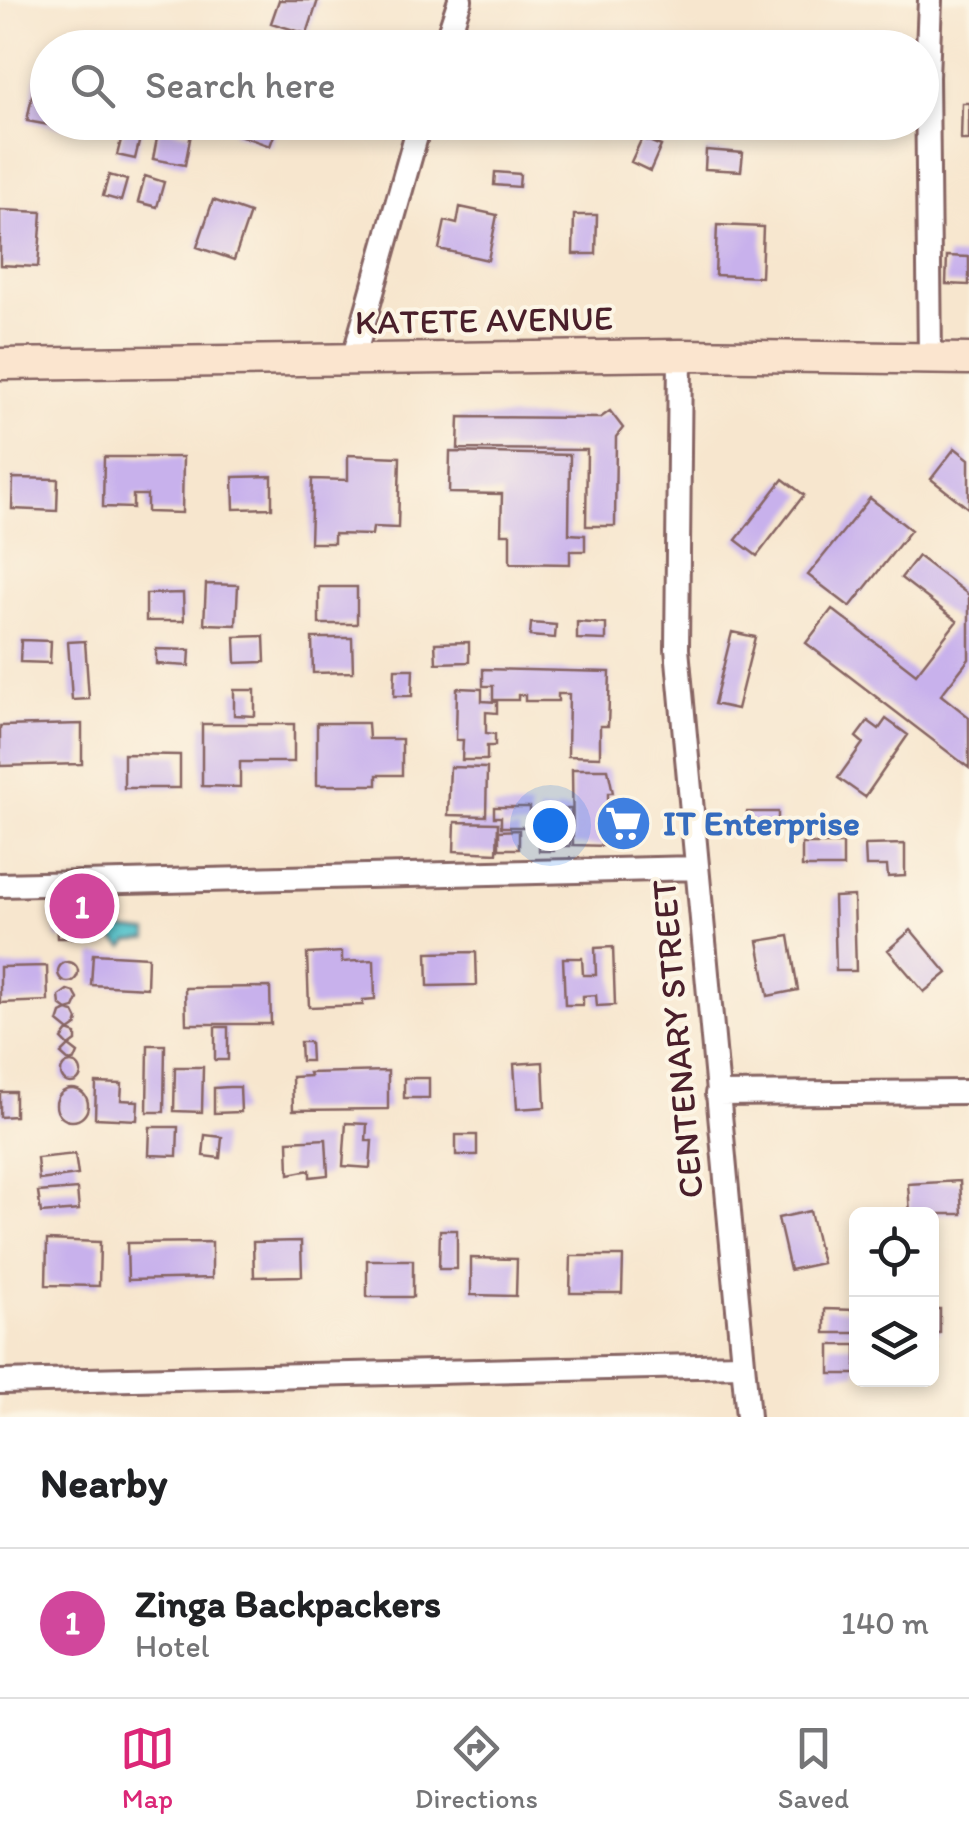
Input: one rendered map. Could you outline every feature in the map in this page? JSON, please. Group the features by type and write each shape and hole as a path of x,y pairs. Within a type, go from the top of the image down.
{"street":[{"path":"450,30 460,0"},
{"path":"929,30 930,0"},
{"path":"353,360 415,140"},
{"path":"928,140 930,358"},
{"name":"KATETE AVENUE","path":"0,364 680,354 969,358"},
{"name":"CENTENARY STREET","path":"680,354 677,648 748,1417"},
{"path":"0,884 697,868"},
{"path":"717,1094 969,1092"},
{"path":"0,1382 742,1366"}],"water":[{"path":"113,928 148,932 148,939 129,941 124,947 113,939"}],"building":[{"path":"279,0 318,0 308,30 271,23"},
{"path":"962,103 969,103 969,140 961,140"},
{"path":"121,140 140,140 135,159 117,155"},
{"path":"157,140 190,140 185,165 153,159"},
{"path":"641,140 661,146 650,171 631,162"},
{"path":"706,150 743,153 741,171 705,169"},
{"path":"495,172 520,174 519,187 494,185"},
{"path":"109,175 127,180 121,201 103,196"},
{"path":"145,176 164,182 157,207 138,202"},
{"path":"213,200 250,213 234,260 197,247"},
{"path":"460,207 497,215 488,260 439,249 445,221 457,224"},
{"path":"0,210 42,212 38,267 0,265"},
{"path":"574,215 597,215 596,254 573,254"},
{"path":"717,225 763,227 761,277 715,275"},
{"path":"947,256 969,257 969,285 946,284"},
{"path":"610,411 623,428 616,437 615,526 586,526 587,450 458,449 459,417 600,418"},
{"path":"955,448 969,459 969,509 931,479"},
{"path":"450,452 570,455 569,534 585,535 585,551 570,551 570,564 510,563 510,534 501,534 502,494 449,493"},
{"path":"348,455 400,457 398,528 373,527 372,535 334,534 334,543 310,543 312,479 348,480"},
{"path":"104,457 183,457 182,513 147,512 147,495 133,495 133,508 103,507"},
{"path":"272,476 272,508 234,509 233,477"},
{"path":"13,478 58,479 57,511 12,509"},
{"path":"783,479 804,495 757,556 736,540"},
{"path":"870,498 911,530 850,607 808,575"},
{"path":"918,556 969,595 969,659 941,695 969,717 969,768 806,643 832,609 916,674 957,621 901,578"},
{"path":"206,584 238,585 236,625 204,624"},
{"path":"319,587 357,587 357,624 319,624"},
{"path":"183,593 184,621 146,621 146,594"},
{"path":"577,622 606,624 606,640 577,639"},
{"path":"531,623 556,625 555,638 530,636"},
{"path":"732,632 755,637 737,709 714,704"},
{"path":"264,636 265,662 236,663 235,637"},
{"path":"312,638 352,638 353,672 313,673"},
{"path":"21,640 51,641 50,663 20,662"},
{"path":"85,641 89,699 72,700 68,642"},
{"path":"469,642 469,662 436,663 435,643"},
{"path":"156,649 190,650 189,666 156,664"},
{"path":"395,669 413,669 412,696 394,696"},
{"path":"483,669 610,672 608,726 600,726 600,757 568,756 569,694 558,694 558,701 525,701 525,695 518,695 518,700 493,700 493,686 483,686"},
{"path":"457,688 482,689 482,701 497,702 497,713 486,712 486,733 495,734 495,746 487,746 487,760 462,760 463,740 456,740"},
{"path":"234,690 255,690 255,716 234,715"},
{"path":"886,719 908,735 865,797 838,778 863,743 856,737 868,721 879,729"},
{"path":"317,723 368,723 369,739 402,739 402,775 377,775 377,785 317,785"},
{"path":"82,724 82,764 0,766 0,726"},
{"path":"202,724 294,724 294,762 240,762 240,787 202,786"},
{"path":"124,754 180,755 180,788 124,788"},
{"path":"450,767 487,768 486,816 448,815"},
{"path":"572,769 608,769 613,793 608,793 608,817 618,817 618,830 609,829 608,846 573,845"},
{"path":"494,807 530,807 530,827 501,827 501,817 494,817"},
{"path":"555,809 571,809 570,846 555,846"},
{"path":"539,811 553,811 554,851 539,851"},
{"path":"747,812 778,812 778,829 747,829"},
{"path":"455,822 498,823 497,853 454,851"},
{"path":"519,830 519,849 499,849 499,831"},
{"path":"802,844 843,844 843,867 802,867"},
{"path":"905,844 905,876 888,877 887,866 866,866 865,845"},
{"path":"854,896 856,971 836,971 834,897"},
{"path":"56,906 92,906 92,925 73,925 73,938 57,938"},
{"path":"911,930 947,973 924,992 888,950"},
{"path":"789,936 798,990 768,996 758,941"},
{"path":"613,947 615,1005 597,1006 596,995 583,996 583,1005 565,1005 563,958 582,958 583,975 596,975 595,948"},
{"path":"342,952 342,962 374,960 375,999 363,1000 363,1005 309,1007 307,954"},
{"path":"476,952 477,985 428,986 427,953"},
{"path":"93,954 148,957 147,988 91,985"},
{"path":"64,962 72,962 78,972 72,982 64,982 58,976 58,968"},
{"path":"47,966 48,1001 0,1003 0,967"},
{"path":"270,987 271,1024 186,1024 185,988"},
{"path":"67,990 78,999 74,1008 67,1010 60,1005 59,996"},
{"path":"67,1010 74,1012 78,1020 69,1031 58,1022"},
{"path":"215,1027 228,1027 228,1060 215,1060"},
{"path":"68,1031 76,1034 76,1041 69,1046 62,1039"},
{"path":"300,1042 310,1042 311,1061 301,1061"},
{"path":"148,1045 165,1045 164,1112 147,1112"},
{"path":"69,1046 78,1053 70,1062 61,1054"},
{"path":"543,1062 545,1107 517,1109 514,1064"},
{"path":"71,1063 81,1073 71,1083 61,1073"},
{"path":"175,1067 203,1067 202,1112 174,1111"},
{"path":"388,1071 388,1109 293,1110 292,1077"},
{"path":"404,1078 429,1078 429,1098 404,1098"},
{"path":"96,1083 122,1084 121,1100 138,1101 137,1120 95,1118"},
{"path":"240,1087 241,1112 214,1113 214,1088"},
{"path":"72,1089 83,1094 88,1105 83,1116 72,1121 61,1116 56,1105 61,1094"},
{"path":"0,1092 15,1092 15,1116 0,1117"},
{"path":"346,1123 367,1124 366,1141 372,1141 370,1168 343,1166"},
{"path":"150,1127 178,1127 177,1156 149,1155"},
{"path":"205,1135 222,1137 220,1158 203,1156"},
{"path":"456,1135 477,1135 477,1155 456,1155"},
{"path":"326,1139 328,1175 310,1177 310,1170 289,1174 288,1141"},
{"path":"75,1154 78,1175 39,1180 37,1158"},
{"path":"960,1181 962,1214 939,1214 939,1207 910,1207 908,1184"},
{"path":"77,1189 79,1210 41,1213 38,1192"},
{"path":"810,1211 822,1263 790,1270 778,1218"},
{"path":"440,1230 457,1230 457,1269 439,1269"},
{"path":"47,1240 100,1242 99,1286 46,1285"},
{"path":"301,1241 302,1276 254,1277 253,1242"},
{"path":"212,1242 212,1278 128,1280 127,1243"},
{"path":"571,1256 623,1256 622,1293 570,1293"},
{"path":"471,1258 517,1259 516,1296 471,1295"},
{"path":"367,1260 413,1260 413,1297 367,1297"},
{"path":"825,1309 849,1310 849,1333 825,1333"},
{"path":"830,1345 849,1345 849,1374 830,1374"}],"place":[{"name":"IT Enterprise","path":"624,823"},
{"name":"Zinga Backpackers","path":"82,906"}]}
